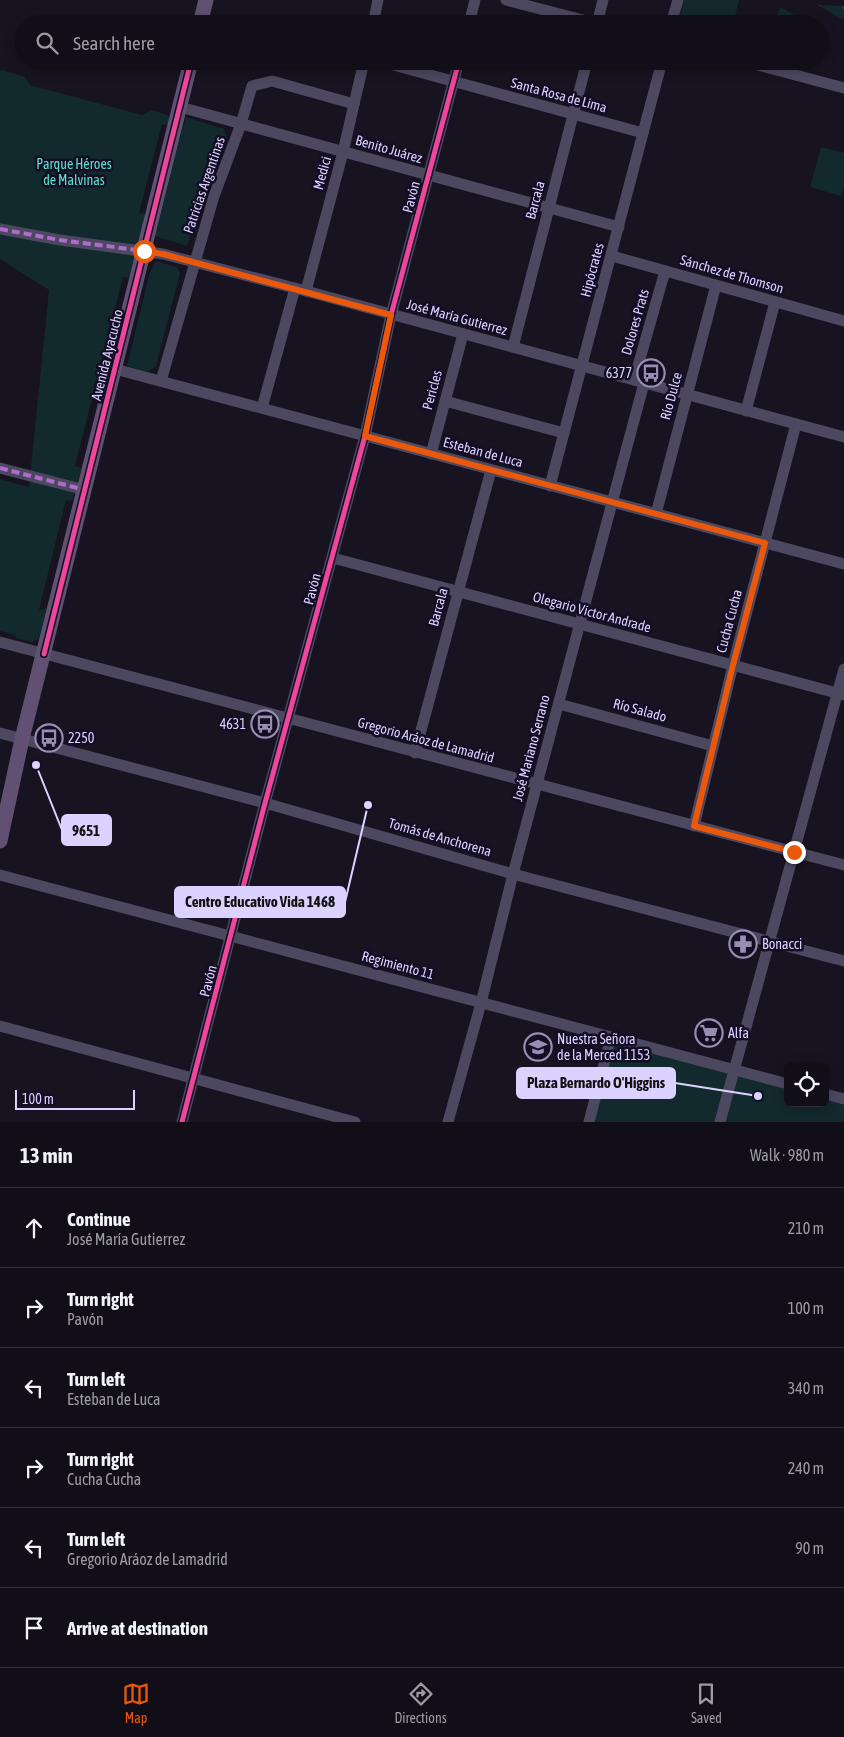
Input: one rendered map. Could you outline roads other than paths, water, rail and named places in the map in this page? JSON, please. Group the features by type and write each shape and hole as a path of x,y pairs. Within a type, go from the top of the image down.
{"main road":[{"path":"202,15 206,0"},
{"name":"Avenida Ayacucho","path":"0,841 22,738 189,70"}],"street":[{"path":"375,15 378,0"},
{"path":"471,15 475,0"},
{"path":"506,0 563,15"},
{"path":"599,15 603,0"},
{"path":"674,15 678,0"},
{"name":"Medici","path":"262,408 342,152 362,70"},
{"name":"Santa Rosa de Lima","path":"412,70 643,133"},
{"name":"Pavón","path":"182,1122 265,802 365,436 391,315 456,70"},
{"name":"Barcala","path":"513,347 585,70"},
{"name":"Hipócrates","path":"550,486 660,70"},
{"path":"777,70 844,88"},
{"name":"Patricias Argentinas","path":"161,381 214,196 241,124 252,86 272,81 354,104"},
{"name":"Benito Juárez","path":"180,108 619,227"},
{"name":"José María Gutierrez","path":"0,229 68,242 144,251 194,262 844,437"},
{"name":"Sánchez de Thomson","path":"612,256 844,321"},
{"name":"Dolores Prats","path":"639,382 664,271"},
{"name":"Río Dulce","path":"656,514 716,285"},
{"path":"746,411 775,302"},
{"name":"Pericles","path":"431,454 463,334"},
{"name":"Esteban de Luca","path":"115,369 844,564"},
{"name":"José Mariano Serrano","path":"448,1122 612,502 639,382"},
{"path":"445,401 564,433"},
{"name":"Cucha Cucha","path":"694,826 733,665 796,424"},
{"path":"0,468 85,490"},
{"name":"Barcala","path":"415,752 491,470"},
{"name":"Olegario Victor Andrade","path":"333,558 841,694"},
{"name":"Gregorio Aráoz de Lamadrid","path":"0,642 844,865"},
{"path":"720,1122 794,852 841,694 844,669"},
{"name":"Río Salado","path":"558,704 713,746"},
{"name":"Tomás de Anchorena","path":"0,733 265,802 513,874 844,961"},
{"name":"Regimiento 11","path":"0,875 784,1083"},
{"path":"0,1026 356,1122"},
{"path":"588,1122 611,1037"},
{"path":"829,1095 844,1099"}],"place":[{"name":"6377","path":"651,373"},
{"name":"4631","path":"265,724"},
{"name":"2250","path":"49,738"},
{"name":"9651","path":"36,765"},
{"name":"Centro Educativo Vida 1468","path":"368,805"},
{"name":"Bonacci","path":"743,944"},
{"name":"Alfa","path":"709,1033"},
{"name":"Nuestra Señora de la Merced 1153","path":"538,1047"},
{"name":"Plaza Bernardo O'Higgins","path":"758,1096"}],"park label":[{"name":"Parque Héroes de Malvinas","path":"74,172"}]}
